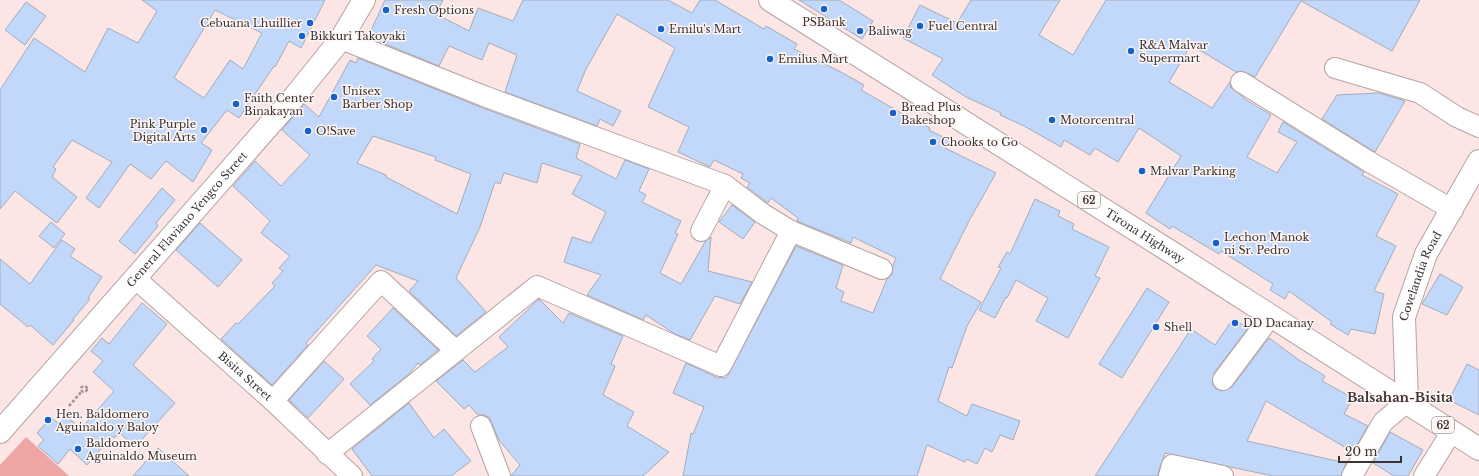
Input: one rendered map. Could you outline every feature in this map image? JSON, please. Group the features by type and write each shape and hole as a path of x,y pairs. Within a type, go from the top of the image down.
{"main road":[{"name":"General Flaviano Yengco Street","path":"0,432 136,279 183,222 295,96 341,39 364,0"},
{"name":"Tirona Highway","path":"770,0 1479,449"},
{"name":"Covelandia Road","path":"1407,402 1404,317 1426,254 1453,210 1479,161"}],"street":[{"path":"341,39 484,96 725,185 763,214 791,231 882,269"},
{"path":"1335,68 1420,93 1457,117 1479,127"},
{"path":"1241,82 1368,161 1453,210"},
{"path":"701,231 725,185"},
{"path":"327,454 537,286 721,366 791,231"},
{"name":"Bisita Street","path":"136,279 273,401 327,454 352,476"},
{"path":"273,401 381,281 456,351"},
{"path":"1223,380 1271,316"},
{"path":"1352,476 1383,422 1407,402"},
{"path":"481,426 500,476"},
{"path":"1424,476 1452,431"},
{"path":"1169,476 1172,465 1223,476"}],"path":[{"path":"69,406 82,391"}],"shaded area":[{"path":"26,437 69,476 0,476 0,465"}],"building":[{"path":"142,0 325,0 301,48 289,41 275,67 274,66 239,118 227,110 201,143 212,150 193,182 166,161 151,179 130,164 99,208 86,198 112,162 72,140 53,167 56,169 52,177 77,197 57,223 15,191 0,209 0,90 34,38 85,72 108,28 138,43 157,11","holes":["215,10 262,33 243,69 230,60 204,98 174,78"]},
{"path":"385,0 443,0 436,14 469,31 478,8 513,21 523,0 668,0 692,13 700,0 715,0 764,29 766,26 797,44 794,49 864,85 861,90 949,140 945,148 996,173 970,219 940,279 981,302 967,326 952,368 949,367 938,401 967,416 972,404 1020,421 1013,440 1000,435 992,452 985,448 977,464 967,459 965,462 927,445 917,476 683,476 691,433 693,434 704,407 673,393 686,363 716,377 725,378 728,375 796,246 843,265 836,288 844,292 841,301 873,313 887,279 892,274 893,265 896,258 853,237 851,243 797,221 798,218 771,198 768,203 747,187 750,183 741,178 743,174 714,160 710,167 678,152 689,127 648,107 675,48 617,14 586,69 577,91 621,111 613,126 600,119 597,126 505,92 517,55 489,43 482,60 449,46 439,66 368,37"},
{"path":"799,0 839,0 873,21 862,39"},
{"path":"971,0 1060,0 1039,35 1073,55 1106,0 1420,0 1392,51 1301,1 1255,77 1242,71 1236,72 1191,45 1169,82 1212,108 1230,82 1231,88 1244,97 1243,98 1271,115 1247,157 1277,173 1297,142 1278,132 1283,122 1364,172 1362,175 1398,194 1376,236 1396,246 1374,291 1384,294 1375,334 1351,329 1348,335 1330,324 1332,322 1289,291 1285,299 1270,290 1273,284 1221,251 1219,254 1172,226 1170,229 1146,213 1181,156 1139,128 1118,162 1095,148 1090,155 1064,140 1061,147 1024,126 1000,115 1001,113 966,97 932,75 943,59 903,38 920,5 957,23"},
{"path":"26,2 46,16 25,45 5,30"},
{"path":"358,58 480,107 580,144 576,158 616,179 625,160 649,169 639,191 646,195 642,202 681,221 675,233 678,234 660,273 681,284 705,242 711,237 708,271 752,282 740,304 715,296 690,340 675,334 646,315 643,320 587,295 601,275 564,262 572,237 591,243 606,212 572,194 582,176 542,163 537,183 504,173 500,184 495,182 480,227 456,278 486,312 456,336 409,291 418,281 376,265 306,343 308,345 272,385 221,339 236,323 238,324 275,286 272,283 283,271 279,268 290,256 261,233 270,221 233,186 255,161 281,186 310,155 282,130 304,104 319,117 350,60 356,63","holes":["373,136 436,157 435,160 471,174 457,214 386,177 386,175 357,163"]},
{"path":"1379,93 1405,101 1375,152 1322,119 1337,95"},
{"path":"162,188 175,200 156,223 158,226 135,254 119,241"},
{"path":"1035,199 1060,211 1058,216 1074,224 1072,229 1109,247 1095,276 1100,278 1068,338 1036,321 1048,298 1016,280 995,318 979,310 1001,268 998,267 1007,252 1010,254"},
{"path":"732,205 755,222 743,239 719,222"},
{"path":"51,222 65,234 54,248 39,236"},
{"path":"200,223 242,260 218,287 176,250"},
{"path":"62,240 75,249 70,256 102,277 88,298 90,299 53,345 30,325 28,327 0,304 0,259 30,284"},
{"path":"1440,274 1463,287 1447,315 1422,304"},
{"path":"1147,288 1169,302 1122,378 1099,364"},
{"path":"539,299 563,323 569,313 623,336 611,364 615,366 603,395 634,412 627,426 669,452 643,476 511,476 520,465 499,440 489,417 478,415 469,405 464,409 436,381 463,360 475,372 508,347 499,337"},
{"path":"142,303 167,324 133,365 175,403 135,447 120,433 114,438 112,436 87,465 70,449 58,464 38,446 44,440 37,433 51,417 59,424 66,416 81,429 114,391 93,372 103,361 91,351 102,338 109,344"},
{"path":"393,308 438,350 420,365 418,363 408,375 370,405 350,384 374,361 372,359 381,349 367,336"},
{"path":"1233,319 1248,328 1214,373 1212,384 1216,389 1222,391 1232,387 1269,338 1299,360 1325,376 1322,381 1353,398 1344,414 1368,426 1353,452 1266,401 1247,441 1346,463 1341,476 1273,476 1165,453 1157,476 1095,476 1191,329 1215,345"},
{"path":"324,361 344,379 308,418 289,400"},
{"path":"1467,364 1479,370 1479,415 1449,400"},
{"path":"409,403 434,438 444,429 471,461 451,476 372,476 352,449"},
{"path":"1390,432 1423,450 1408,476 1394,476 1373,463"},
{"path":"158,448 189,476 133,476"}],"place":[{"name":"PSBank","path":"824,9"},
{"name":"Fresh Options","path":"386,10"},
{"name":"Cebuana Lhuillier","path":"310,23"},
{"name":"Fuel Central","path":"920,26"},
{"name":"Emilu's Mart","path":"661,29"},
{"name":"Baliwag","path":"860,31"},
{"name":"Bikkuri Takoyaki","path":"302,36"},
{"name":"R&A Malvar Supermart","path":"1131,51"},
{"name":"Emilus Mart","path":"770,59"},
{"name":"Unisex Barber Shop","path":"334,97"},
{"name":"Faith Center Binakayan","path":"236,104"},
{"name":"Bread Plus Bakeshop","path":"893,113"},
{"name":"Motorcentral","path":"1052,120"},
{"name":"Pink Purple Digital Arts","path":"204,130"},
{"name":"O!Save","path":"308,131"},
{"name":"Chooks to Go","path":"933,142"},
{"name":"Malvar Parking","path":"1142,171"},
{"name":"Lechon Manok ni Sr. Pedro","path":"1216,243"},
{"name":"DD Dacanay","path":"1235,323"},
{"name":"Shell","path":"1156,327"},
{"name":"Hen. Baldomero Aguinaldo y Baloy","path":"48,420"},
{"name":"Baldomero Aguinaldo Museum","path":"78,449"}],"district":[{"name":"Balsahan-Bisita","path":"1400,397"}]}
